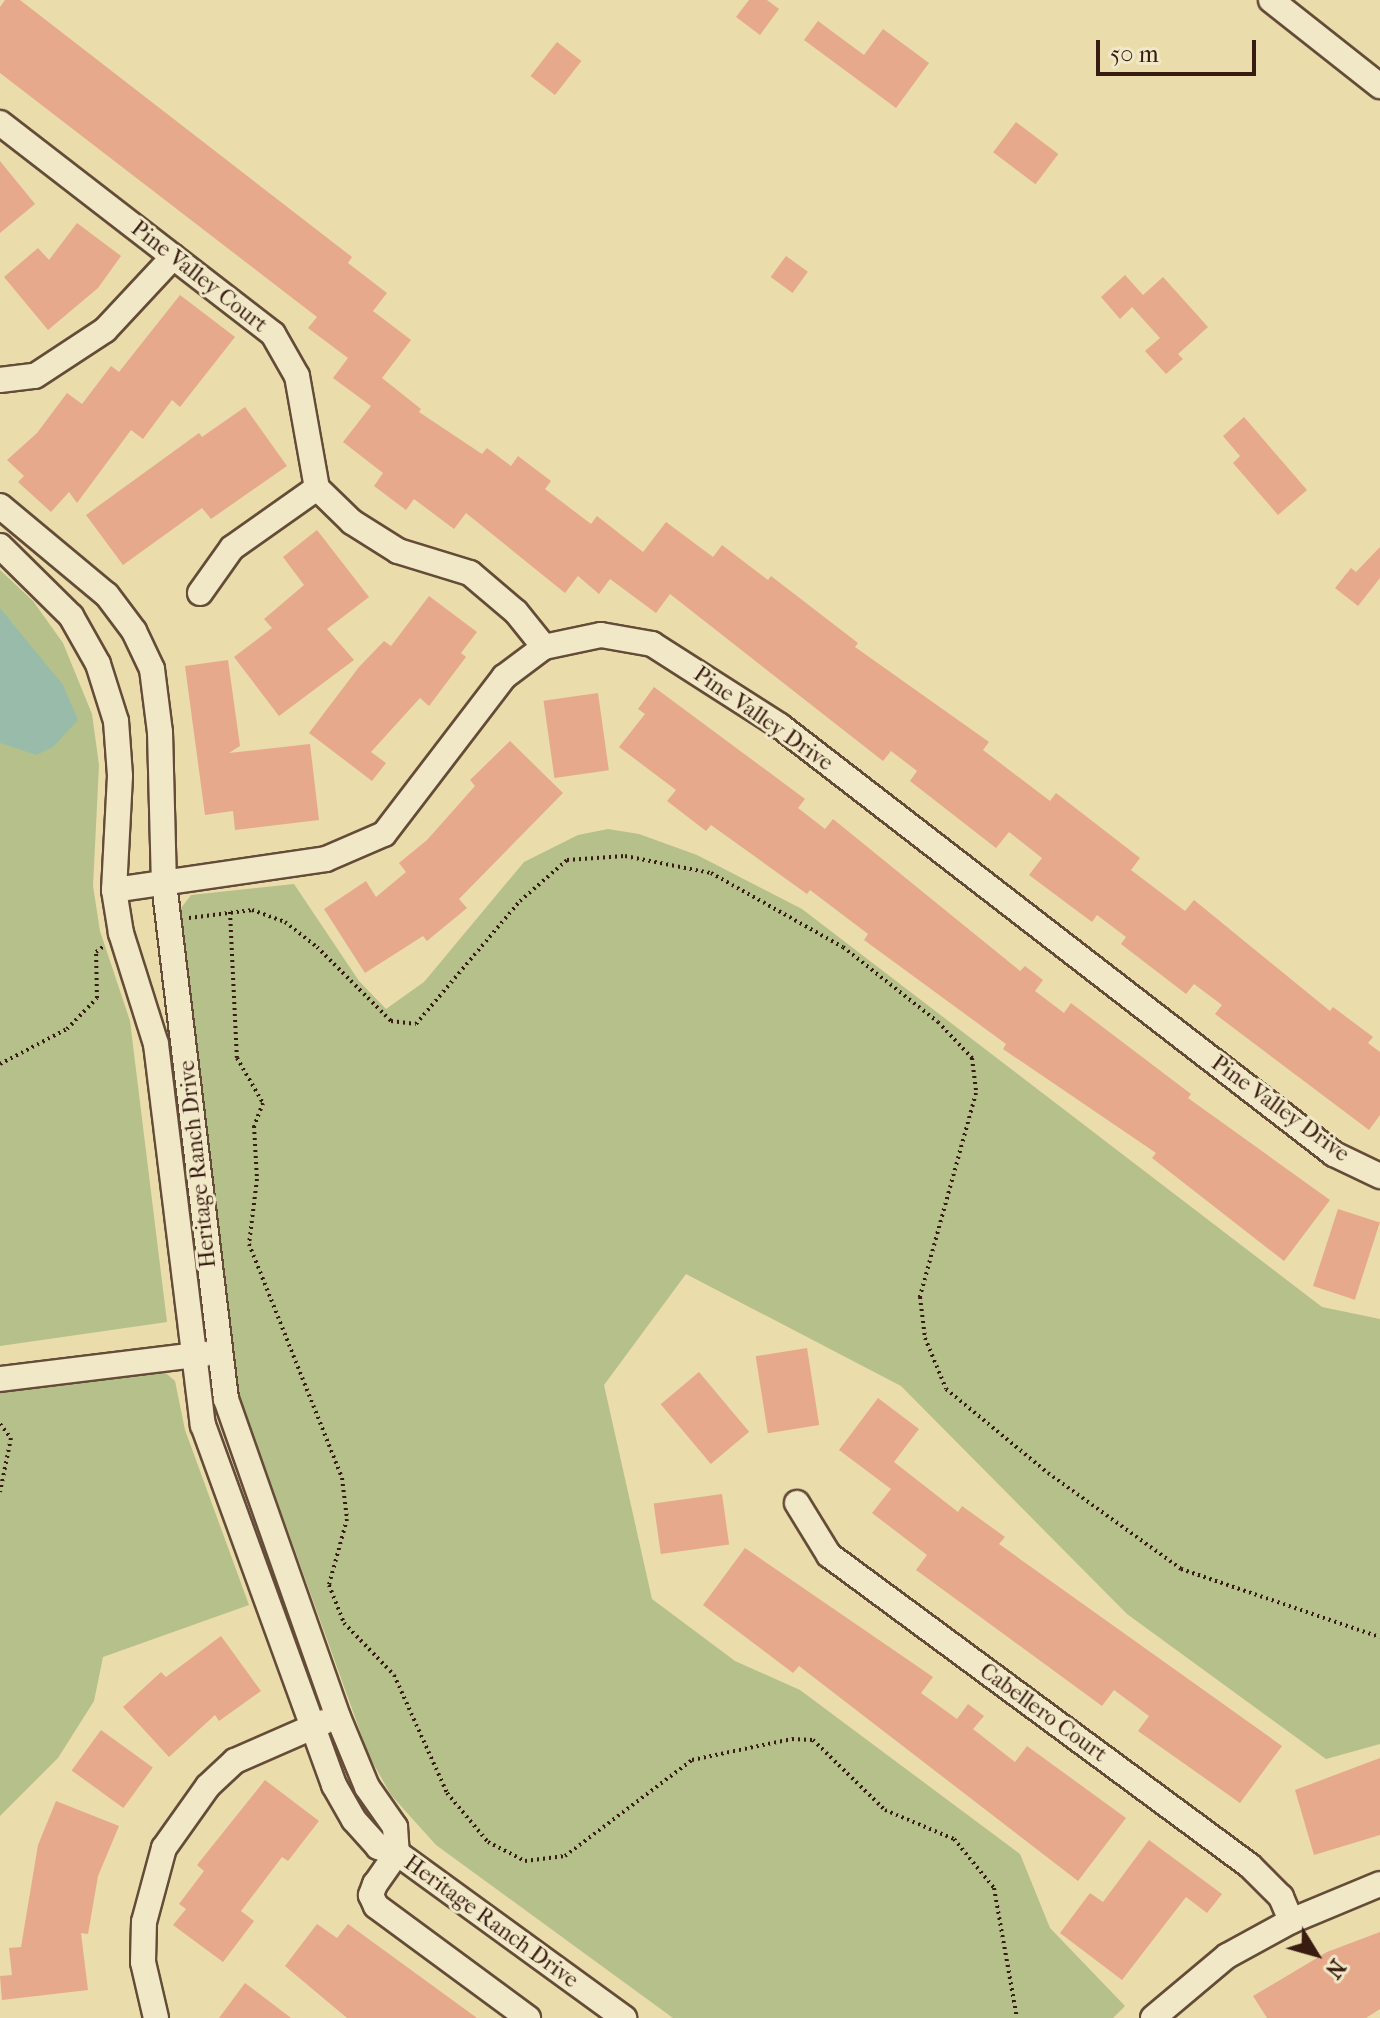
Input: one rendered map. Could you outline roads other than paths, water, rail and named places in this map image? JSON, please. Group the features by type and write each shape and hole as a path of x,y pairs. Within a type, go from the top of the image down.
{"street":[{"path":"1271,0 1380,86"},
{"name":"Pine Valley Court","path":"0,123 273,334 297,376 317,488"},
{"path":"0,380 35,376 105,330 173,257"},
{"path":"200,593 232,548 317,488 352,522 398,551 470,573 516,612 544,647"},
{"name":"Heritage Ranch Drive","path":"0,506 92,580 143,647 158,706 164,883 219,1353 237,1434 338,1717 367,1787 395,1827 397,1853"},
{"name":"Heritage Ranch Drive","path":"0,546 71,616 109,695 120,747 114,890 121,933 156,1044 190,1355 210,1448 310,1726 354,1820 378,1847 397,1853 624,2018"},
{"name":"Pine Valley Drive","path":"114,890 326,859 384,834 504,677 544,647 601,635 652,644 780,726 1334,1154 1380,1176"},
{"path":"0,1379 219,1353"},
{"name":"Cabellero Court","path":"797,1503 829,1555 1250,1866 1281,1897 1291,1921"},
{"path":"156,2018 143,1962 144,1922 164,1848 208,1786 235,1761 310,1726 338,1717"},
{"path":"397,1853 375,1884 371,1895 376,1906 528,2018"},
{"path":"1153,2018 1227,1956 1291,1921 1380,1884"}]}
